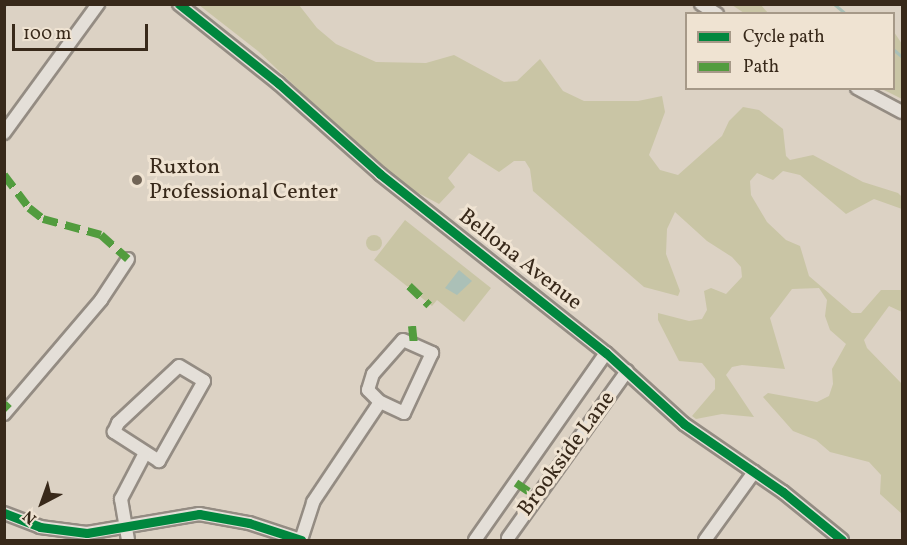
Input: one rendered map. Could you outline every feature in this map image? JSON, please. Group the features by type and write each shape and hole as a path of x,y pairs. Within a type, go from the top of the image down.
{"street":[{"path":"4,133 98,4"},
{"name":"Bellona Avenue","path":"179,4 278,83 380,174 606,353 684,424 754,472 842,540"},
{"path":"701,4 714,12"},
{"path":"861,90 903,112"},
{"path":"4,414 101,300 128,259"},
{"path":"403,340 432,352 404,413 380,402 368,390 373,374 403,340"},
{"path":"475,540 606,353"},
{"path":"178,366 204,381 159,460 145,453 114,432 118,423 178,366"},
{"name":"Brookside Lane","path":"508,538 627,371"},
{"path":"4,513 65,532 87,533 199,514 249,523 301,540 313,502 380,402"},
{"path":"128,540 121,499 145,453"},
{"path":"705,540 754,472"}],"shaded area":[{"path":"199,5 299,5 317,28 336,44 376,62 426,63 454,55 504,82 517,81 540,59 563,91 584,101 638,101 662,96 665,112 649,155 660,170 678,175 722,136 729,121 743,107 759,110 783,129 786,156 790,160 813,155 863,182 898,193 902,197 902,209 874,199 846,214 800,175 783,171 773,180 757,173 750,181 751,195 767,222 786,240 800,246 809,276 852,313 861,313 881,290 902,290 902,312 889,306 864,340 867,348 902,384 902,514 880,494 881,475 869,462 830,452 816,440 793,431 763,397 768,393 817,402 829,396 833,384 832,369 846,344 830,330 825,316 827,300 819,288 792,289 770,318 785,369 742,365 732,367 726,375 754,417 722,414 696,419 692,416 715,389 715,379 702,363 679,361 658,320 658,313 689,321 702,319 707,310 704,291 711,288 726,294 742,277 741,267 732,257 707,241 675,212 667,229 666,254 680,291 678,296 644,287 533,191 530,169 525,161 514,161 499,172 469,153 448,178 455,187 439,204 409,188 359,147 258,51"},
{"path":"732,5 761,5 767,12 742,12"},
{"path":"895,34 902,44 902,99 884,90 895,90"},
{"path":"405,220 491,288 464,322 437,300 432,306 374,260"},
{"path":"371,235 377,235 382,243 380,249 371,251 366,246 366,240"},
{"path":"459,270 472,281 457,295 445,288"}],"waterway":[{"path":"834,4 844,12"},
{"path":"895,51 902,57"}],"marked path":[{"path":"4,175 29,208 43,219 101,235 128,259"},
{"path":"409,286 429,305"},
{"path":"412,326 414,345"},
{"path":"4,404 9,409"},
{"path":"516,483 537,497"}],"cycle path":[{"path":"179,4 278,83 380,174 606,353 684,424 783,492 842,540"},
{"path":"4,513 40,527 87,533 199,514 249,523 301,540"}],"place":[{"name":"Ruxton Professional Center","path":"137,180"}]}
